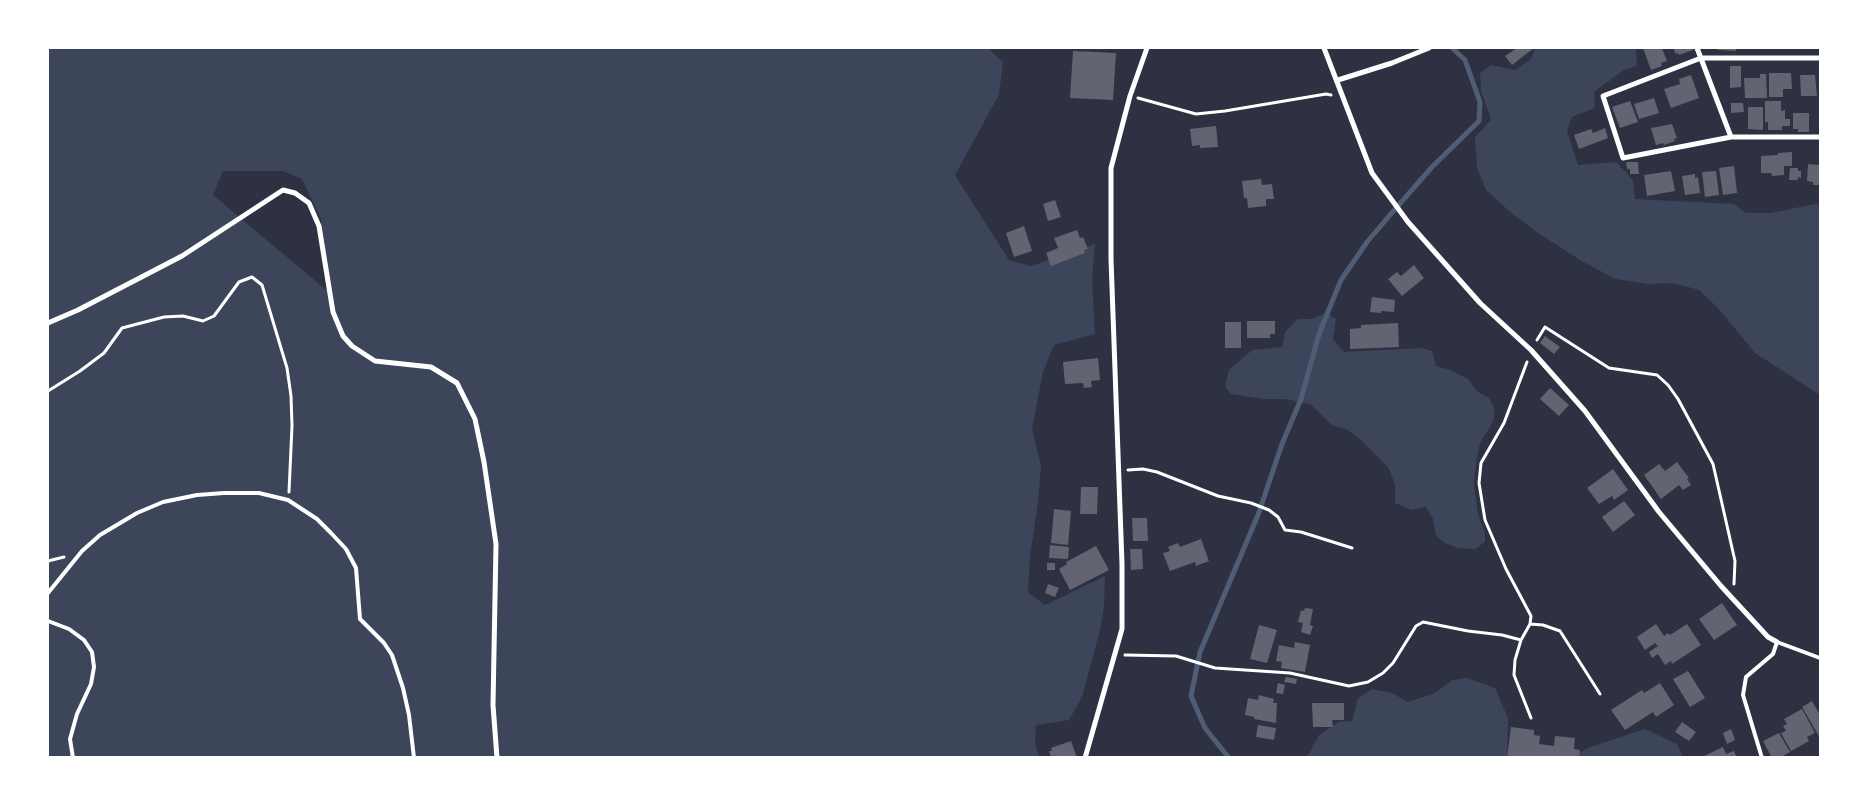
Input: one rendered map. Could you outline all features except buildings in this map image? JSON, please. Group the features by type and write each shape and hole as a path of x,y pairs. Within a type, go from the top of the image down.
{"street":[{"path":"1085,758 1122,629 1120,470 1111,259 1111,168 1130,96 1147,48"},
{"path":"1324,48 1338,80 1372,173 1383,190 1422,239 1480,303 1531,350 1585,411 1659,512 1721,586 1768,637 1777,642"},
{"path":"1338,80 1392,63 1429,48"},
{"path":"1697,48 1731,137"},
{"path":"1820,58 1701,58 1603,96 1622,158 1731,137 1820,137"},
{"path":"48,323 78,310 182,256 283,190 295,192 309,203 319,226 333,312 343,336 352,346 374,361 431,367 457,383 476,419 496,544 493,705 497,758"}],"lane":[{"path":"48,592 82,552 100,535 163,502 197,495 224,493 259,493 288,500 317,519 346,549 356,568 360,619 384,643 392,656 410,715 414,758"},
{"path":"48,621 69,629 84,640 92,652 94,667 91,684 76,714 70,739 73,758"},
{"path":"1762,758 1743,695 1746,678 1773,654 1777,642 1820,658"}],"path":[{"path":"1130,96 1196,114 1326,94 1344,97"},
{"path":"48,391 104,354 122,328 164,317 183,316 203,321 214,316 239,282 252,277 262,286 287,368 291,396 292,426 288,500"},
{"path":"1531,718 1514,675 1515,660 1520,640 1530,624 1531,616 1506,569 1485,520 1479,483 1480,463 1504,423 1531,350 1545,327 1610,368 1657,374 1668,384 1714,464 1735,561 1734,598"},
{"path":"1120,470 1143,469 1178,479 1218,496 1251,503 1270,510 1278,516 1285,530 1301,532 1352,548"},
{"path":"1115,653 1131,656 1176,656 1215,668 1290,673 1349,686 1368,682 1383,673 1393,663 1416,626 1423,622 1468,632 1502,635 1520,640"},
{"path":"1530,624 1543,625 1560,631 1600,694"}],"shaded area":[{"path":"48,48 988,48 1003,62 999,95 955,175 1009,260 1031,266 1095,244 1092,279 1095,334 1054,345 1043,372 1032,429 1041,466 1030,557 1028,592 1045,605 1105,576 1104,606 1100,630 1082,697 1069,720 1036,725 1035,744 1040,758 48,757","holes":["223,171 283,171 302,179 321,219 324,260 330,293 213,195"]},
{"path":"1536,48 1636,48 1637,66 1624,70 1594,92 1595,108 1572,117 1567,131 1578,165 1616,162 1633,181 1635,199 1734,204 1746,213 1771,213 1820,203 1820,395 1755,353 1718,308 1699,290 1673,283 1649,284 1615,279 1580,260 1538,233 1510,212 1486,190 1477,168 1475,137 1491,120 1481,91 1480,73 1491,65 1515,70 1530,60"},
{"path":"1325,313 1336,319 1333,339 1344,352 1422,348 1432,351 1436,366 1450,370 1468,379 1478,392 1489,398 1495,410 1493,422 1480,443 1474,485 1478,514 1485,533 1485,542 1475,549 1458,548 1445,543 1436,536 1433,519 1426,507 1412,510 1395,503 1395,484 1388,467 1362,441 1348,430 1332,425 1310,404 1284,399 1264,399 1231,394 1225,387 1229,370 1252,350 1282,347 1285,332 1298,319 1312,319"},
{"path":"1467,678 1495,688 1508,718 1507,757 1305,758 1319,735 1339,722 1352,721 1358,698 1372,689 1392,693 1408,702 1435,693 1452,680"},
{"path":"1645,729 1677,744 1683,757 1570,758 1588,748"}],"waterway":[{"path":"1229,758 1205,728 1191,696 1200,652 1258,515 1282,444 1301,399 1319,334 1341,280 1367,242 1390,215 1432,167 1479,121 1480,102 1465,60 1452,48"}]}
